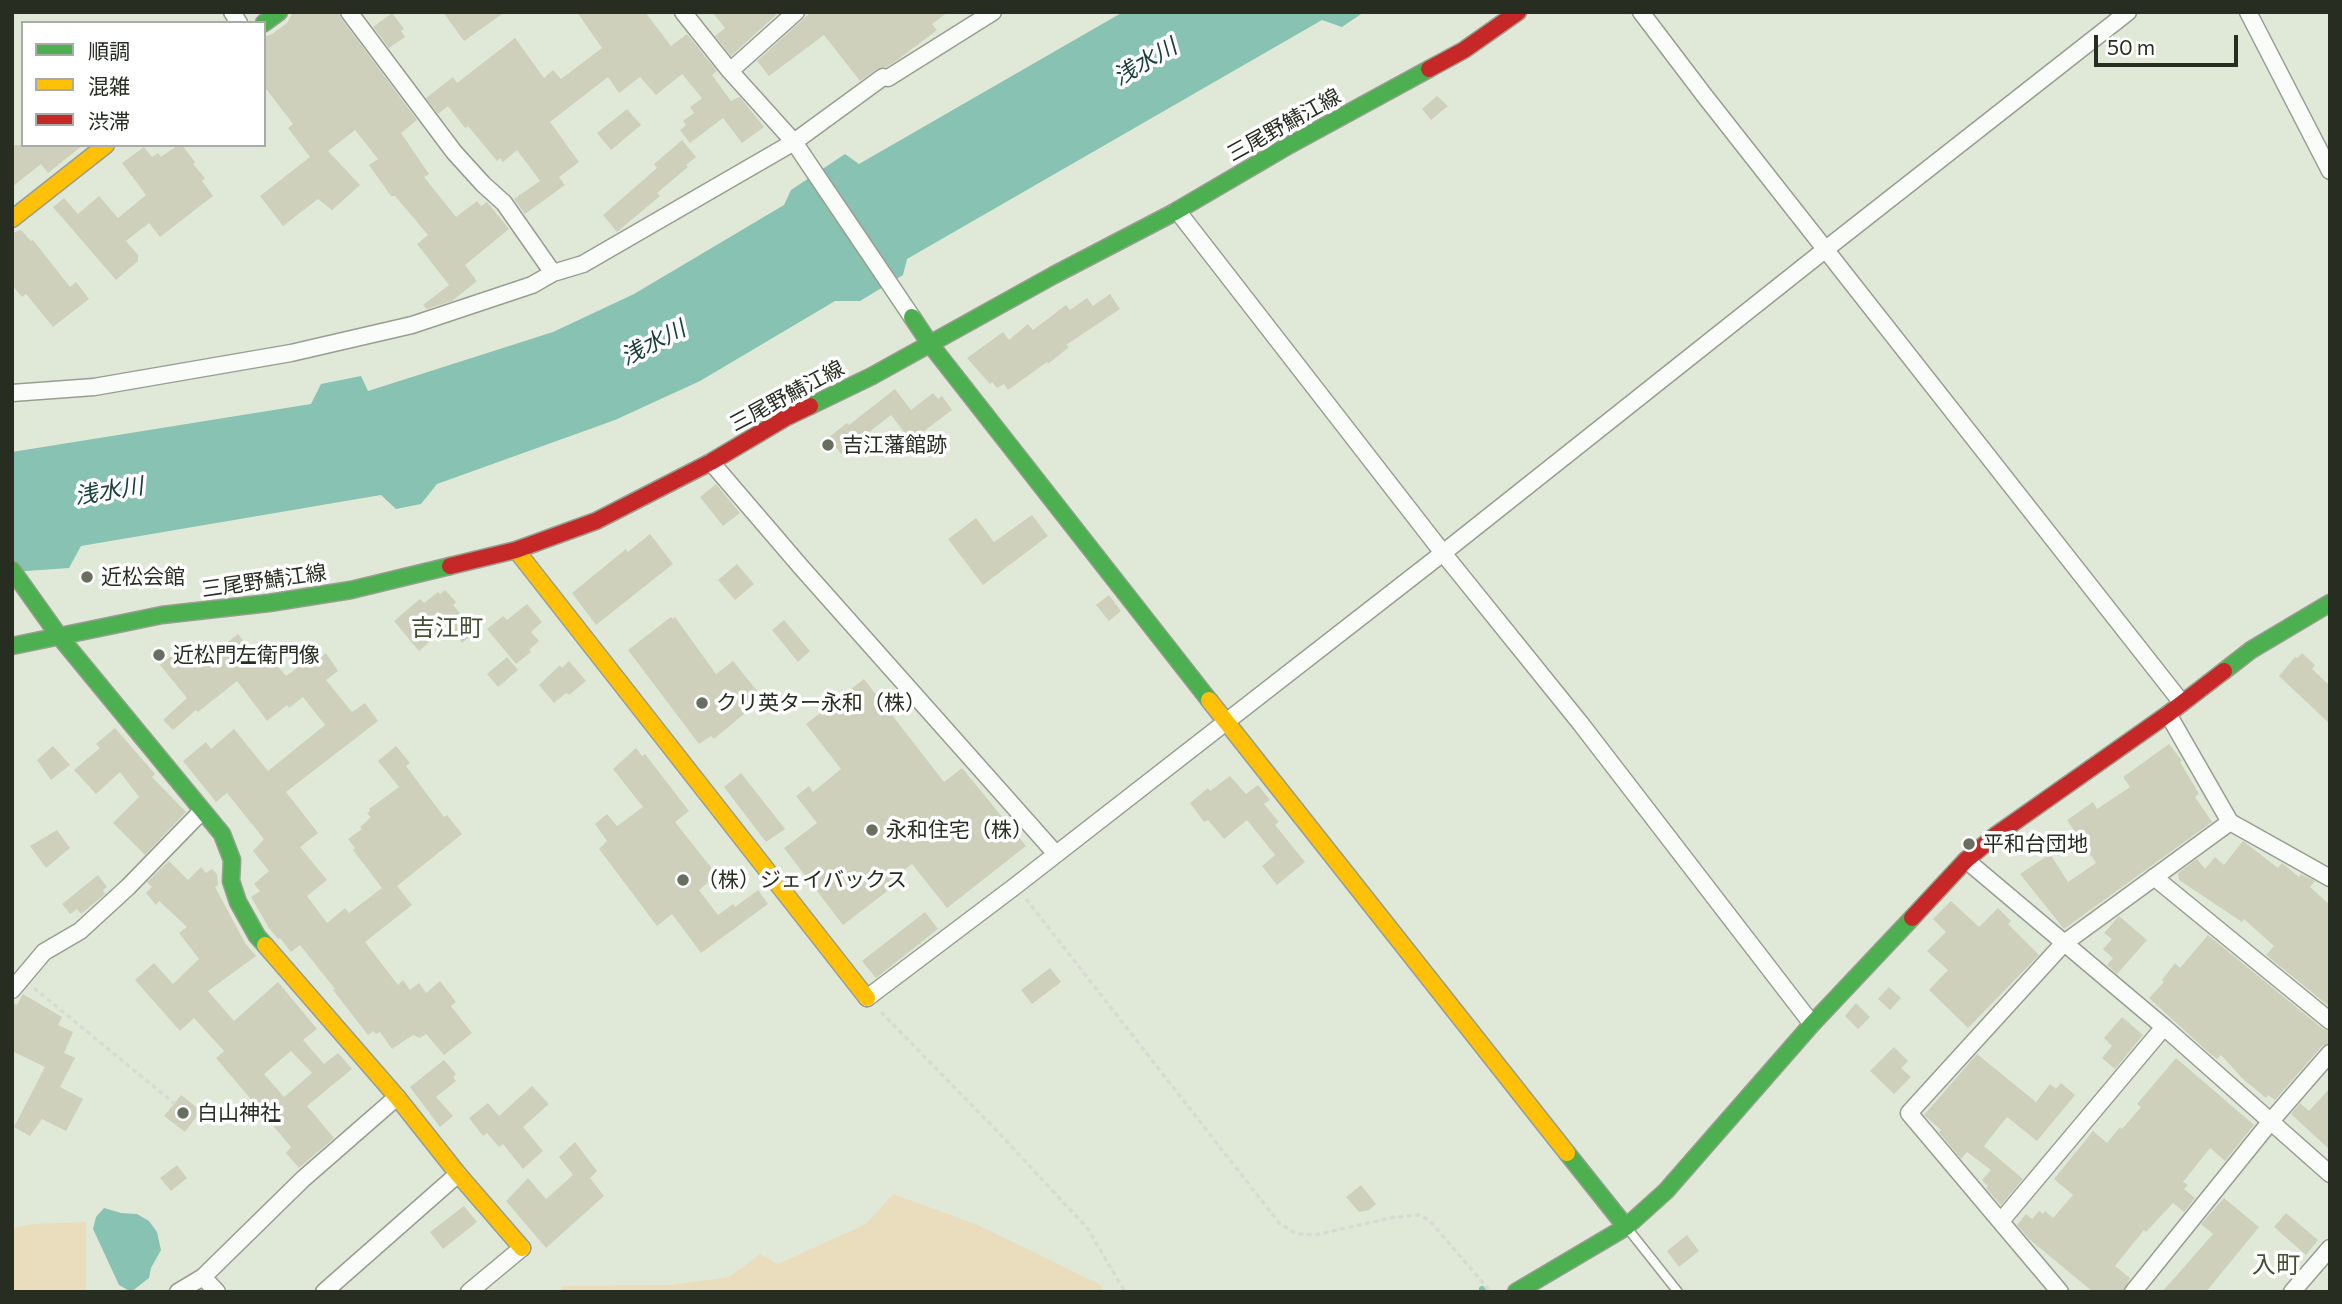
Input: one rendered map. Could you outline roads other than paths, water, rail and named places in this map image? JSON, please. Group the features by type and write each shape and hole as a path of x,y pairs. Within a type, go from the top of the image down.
{"street":[{"path":"349,12 454,152 483,184 504,202 553,273"},
{"path":"683,12 730,71 794,142 930,344 1626,1227"},
{"path":"730,71 796,12"},
{"path":"12,393 94,387 291,353 412,325 532,285 553,273 583,264 794,142 883,77 888,78 993,12"},
{"name":"三尾野鯖江線","path":"12,646 162,615 270,603 351,590 516,550 596,521 1173,213 1284,148 1464,50 1518,12"},
{"path":"1641,12 1704,96 2182,703"},
{"path":"516,550 867,998 1016,886 1443,554 2128,12"},
{"path":"2248,12 2330,171"},
{"path":"12,219 103,147"},
{"path":"1173,213 1178,213 1443,554 1581,724 1812,1024"},
{"path":"710,462 1056,854"},
{"path":"12,570 59,636 222,834 232,860 231,881 238,902 257,936 523,1248"},
{"path":"1516,1292 1626,1227 1666,1191 1812,1024 1966,860 1996,835 2168,714 2251,650 2329,604"},
{"path":"2168,714 2230,822 2330,878"},
{"path":"17,984 44,953 80,931 128,887 202,811"},
{"path":"2060,1292 1909,1113 2063,944 2230,822"},
{"path":"1966,860 2164,1027 2330,1174"},
{"path":"2154,877 2330,1021"},
{"path":"2001,1221 2164,1027"},
{"path":"2133,1292 2271,1121 2330,1053"},
{"path":"177,1292 203,1277 303,1179 397,1097"},
{"path":"324,1292 458,1174"},
{"path":"468,1292 523,1248"},
{"path":"475,1292 523,1248"},
{"path":"2292,1292 2330,1248"},
{"path":"203,1277 217,1292"}],"lane":[{"path":"1626,1227 1678,1292"}],"water":[{"name":"浅水川","path":"1123,12 1364,12 1342,27 1322,20 907,259 903,275 860,301 835,301 700,381 615,420 437,484 421,504 396,509 381,495 81,546 69,568 12,572 12,452 311,404 321,384 361,376 368,391 553,332 634,294 784,205 791,190 845,154 859,164"},
{"path":"104,1208 137,1214 149,1221 157,1232 161,1250 151,1268 149,1278 131,1292 119,1285 93,1229 96,1217"}],"place":[{"name":"吉江藩館跡","path":"828,445"},
{"name":"近松会館","path":"87,577"},
{"name":"近松門左衛門像","path":"159,655"},
{"name":"クリ英ター永和（株）","path":"702,703"},
{"name":"永和住宅（株）","path":"872,830"},
{"name":"平和台団地","path":"1969,844"},
{"name":"（株）ジェイバックス","path":"683,880"},
{"name":"白山神社","path":"183,1113"}],"district":[{"name":"吉江町","path":"447,628"},
{"name":"入町","path":"2276,1265"}]}
